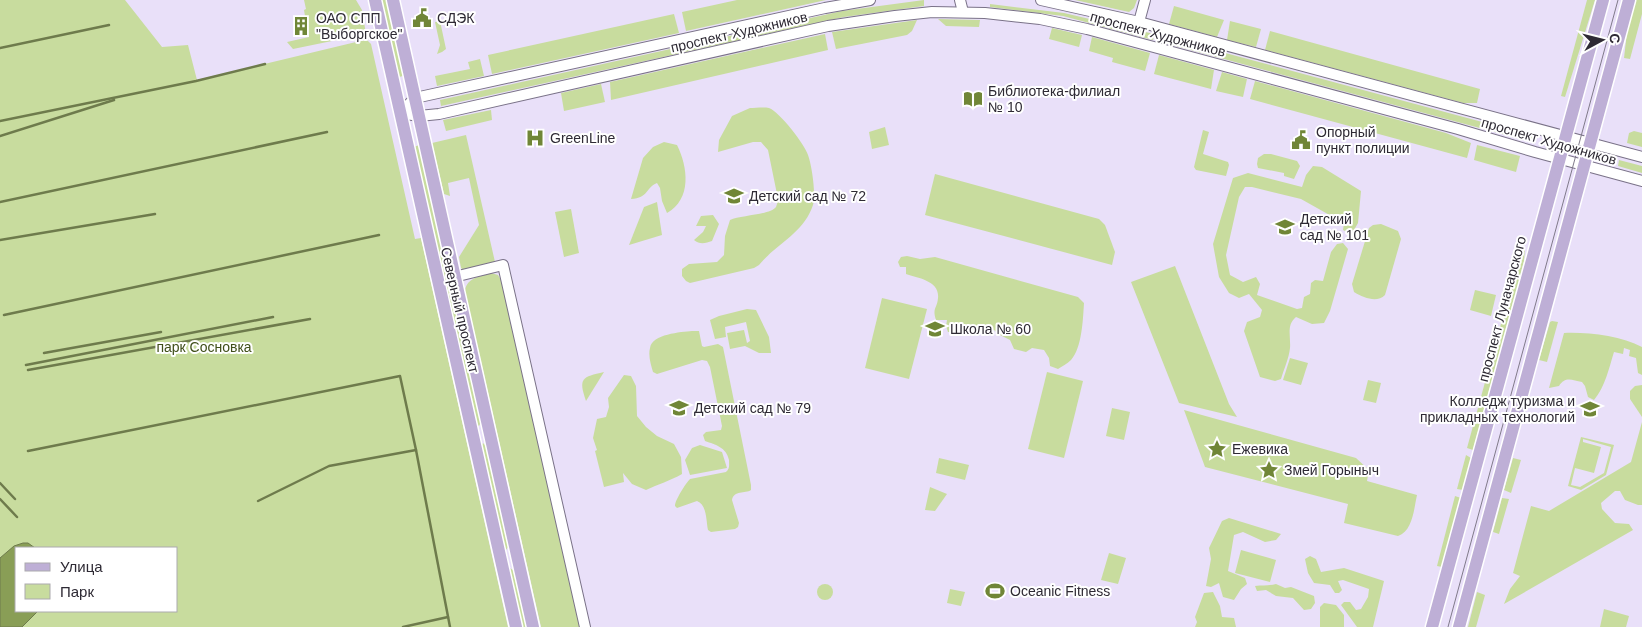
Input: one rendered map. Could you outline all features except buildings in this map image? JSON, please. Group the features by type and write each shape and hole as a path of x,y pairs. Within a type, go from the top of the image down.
{"main road":[{"name":"Северный проспект","path":"375,0 516,627"},
{"name":"Северный проспект","path":"393,0 533,627"},
{"name":"проспект Луначарского","path":"1432,627 1603,0"},
{"path":"1460,627 1629,0"},
{"path":"472,430 477,434 484,433 488,426"},
{"path":"502,565 506,559 513,557 518,561"}],"street":[{"name":"проспект Художников","path":"415,98 825,8 870,0"},
{"path":"960,0 963,12"},
{"path":"963,12 964,0"},
{"name":"проспект Художников","path":"1041,0 1139,22 1642,157"},
{"path":"1139,22 1145,0"},
{"name":"проспект Художников","path":"400,113 419,116 439,114 836,24 904,15 963,12 1024,16 1078,27 1458,129 1642,181"},
{"path":"400,113 415,98"},
{"path":"454,277 503,265 585,627"}],"green space":[{"name":"парк Сосновка","path":"0,0 125,0 162,47 188,45 197,80 356,42 367,40 371,44 415,239 421,238 508,627 0,627"},
{"path":"304,0 356,0 362,10 366,34 293,49 287,42 309,37 306,20 303,20 305,16 304,10 306,9"},
{"path":"380,0 386,0 403,76 399,77"},
{"path":"737,0 826,0 686,31 682,12"},
{"path":"924,0 924,6 844,17 441,106 440,100 842,11"},
{"path":"1075,0 1137,0 1134,8 1129,12"},
{"path":"1587,0 1595,0 1565,97 1561,96"},
{"path":"1636,0 1642,0 1642,14 1630,59 1624,58 1627,32"},
{"path":"990,4 1064,13 1154,34 1153,40 1063,16 990,7"},
{"path":"1174,6 1224,20 1217,37 1169,24"},
{"path":"674,14 679,33 492,74 488,55"},
{"path":"938,19 980,20 979,27 946,26"},
{"path":"917,20 912,31 907,35 836,49 832,32"},
{"path":"440,21 446,49 437,54 440,45 435,22"},
{"path":"1230,21 1261,29 1256,47 1227,40"},
{"path":"1052,28 1082,35 1079,47 1049,39"},
{"path":"1270,31 1480,89 1477,103 1463,103 1265,50"},
{"path":"825,34 828,50 611,100 610,82"},
{"path":"1162,36 1534,136 1532,142 1161,42"},
{"path":"1092,37 1150,53 1145,71 1112,62 1113,58 1089,51"},
{"path":"1159,55 1214,70 1211,89 1154,74"},
{"path":"480,59 484,76 437,86 435,76 470,69 468,62"},
{"path":"1222,72 1247,79 1243,97 1216,91"},
{"path":"1255,81 1446,133 1471,143 1467,158 1250,99"},
{"path":"601,84 605,102 564,111 561,93"},
{"path":"750,108 769,108 774,111 802,144 808,155 812,173 813,205 809,215 796,231 759,265 754,268 690,283 682,276 682,269 689,264 717,262 724,255 725,236 730,220 768,212 776,206 778,199 768,150 761,142 753,142 718,152 719,140 732,116"},
{"path":"491,110 492,120 446,131 443,120"},
{"path":"885,127 889,145 872,149 869,132"},
{"path":"1203,130 1209,132 1203,154 1228,162 1226,176 1196,170 1194,167"},
{"path":"1634,131 1642,133 1642,147 1627,143 1629,133"},
{"path":"466,135 495,262 466,272 461,268 459,257 479,225 469,178 448,183 450,196 444,194 432,143"},
{"path":"664,142 677,145 684,163 686,182 681,200 667,213 657,183 641,197 631,199 643,158 653,147"},
{"path":"419,145 481,422 479,426 476,424 414,147"},
{"path":"1477,145 1520,156 1516,172 1474,160"},
{"path":"1264,154 1297,161 1300,166 1294,179 1284,176 1284,173 1258,168 1258,158"},
{"path":"1619,160 1642,166 1642,173 1618,166"},
{"path":"1313,166 1322,167 1361,191 1358,223 1354,230 1347,232 1343,230 1345,216 1343,214 1333,217 1301,199 1245,187 1239,197 1226,255 1230,275 1243,282 1256,277 1260,284 1257,295 1297,309 1302,308 1304,297 1310,294 1311,283 1315,280 1323,281 1331,252 1337,244 1343,243 1348,249 1330,311 1324,323 1312,324 1296,317 1293,320 1290,327 1288,360 1281,379 1275,381 1260,377 1244,331 1247,322 1260,317 1262,310 1249,294 1239,298 1229,293 1219,277 1213,244 1233,178 1248,173 1302,187 1306,175"},
{"path":"935,174 1099,219 1105,225 1115,252 1112,265 925,215"},
{"path":"657,202 662,235 629,245 644,207"},
{"path":"571,209 579,253 564,257 555,212"},
{"path":"713,215 719,224 712,241 696,242 694,240 703,232 706,226 696,226 701,216"},
{"path":"1381,224 1398,231 1401,239 1385,295 1378,299 1370,299 1354,292 1352,284 1369,228 1373,225"},
{"path":"1522,247 1525,248 1524,261 1473,450 1467,448"},
{"path":"907,256 920,259 935,257 1078,297 1084,303 1081,333 1075,355 1058,369 1050,366 1049,358 1044,350 1032,348 1026,352 1014,349 1010,340 994,330 987,328 965,333 948,332 947,320 936,320 935,311 938,292 936,288 927,281 906,274 906,267 900,267 898,262 901,257"},
{"path":"1175,266 1229,404 1237,417 1179,403 1131,282"},
{"path":"491,273 498,275 501,280 580,627 541,627 465,291 466,286 471,280"},
{"path":"1475,290 1496,295 1491,316 1470,310"},
{"path":"882,298 927,309 909,379 865,368"},
{"path":"747,309 756,310 769,337 771,353 759,353 745,346 730,349 727,333 744,330 747,343 750,341 746,322 725,327 726,337 715,339 710,320"},
{"path":"1550,322 1558,322 1547,362 1539,360"},
{"path":"699,331 702,346 718,344 723,347 751,485 751,490 737,493 733,497 732,500 739,523 735,529 711,532 708,530 703,506 697,501 677,508 675,506 683,488 690,479 726,472 729,467 726,452 720,447 705,441 703,435 706,432 721,430 722,426 710,367 707,361 702,360 657,374 653,372 651,366 649,351 652,343 661,337"},
{"path":"1564,333 1604,336 1624,340 1642,347 1642,375 1638,373 1636,358 1629,356 1630,350 1624,348 1623,354 1614,352 1604,383 1594,400 1588,397 1582,382 1566,380 1559,386 1549,388"},
{"path":"1290,358 1308,363 1301,385 1283,380"},
{"path":"604,372 586,401 582,383 591,375"},
{"path":"1047,372 1083,381 1064,458 1028,449"},
{"path":"624,375 631,376 636,386 637,416 657,436 674,444 681,457 682,474 646,490 632,484 623,473 624,482 604,487 595,451 597,450 593,438 597,419 606,417 609,407 608,398"},
{"path":"1368,380 1381,383 1376,403 1363,400"},
{"path":"1642,385 1642,417 1630,399 1630,391 1635,386"},
{"path":"1112,408 1130,412 1124,440 1106,436"},
{"path":"1184,410 1356,458 1369,470 1367,481 1417,495 1410,524 1398,536 1344,523 1348,504 1205,467"},
{"path":"1642,422 1642,505 1625,500 1620,491 1615,491 1601,503 1602,509 1615,523 1629,524 1633,530 1504,604 1510,589 1520,576 1513,573 1531,506 1549,511 1631,462"},
{"path":"1581,437 1614,445 1606,475 1581,490 1568,486","holes":["1583,439 1611,447 1604,473 1580,487 1571,485 1575,468 1594,473 1601,447 1583,442"]},
{"path":"483,443 486,446 508,547 506,550 503,548 481,447"},
{"path":"700,445 722,452 727,468 690,475 685,460 692,448"},
{"path":"1466,455 1471,458 1463,490 1457,489"},
{"path":"939,458 969,465 965,480 936,473"},
{"path":"1513,458 1521,460 1511,493 1504,490"},
{"path":"930,487 947,494 935,511 925,510"},
{"path":"1455,496 1461,498 1442,567 1437,566"},
{"path":"1502,498 1509,499 1499,534 1493,532"},
{"path":"1229,518 1281,534 1276,540 1265,542 1243,532 1234,535 1228,571 1245,578 1247,584 1241,589 1234,600 1223,597 1219,583 1211,587 1206,586 1211,559 1209,548 1222,521"},
{"path":"1241,550 1276,560 1270,582 1235,573"},
{"path":"1109,553 1126,558 1118,584 1101,580"},
{"path":"1310,556 1316,559 1321,572 1344,568 1384,581 1373,627 1357,627 1341,605 1344,602 1350,602 1356,610 1361,609 1368,597 1369,589 1343,580 1338,581 1342,590 1339,593 1335,593 1330,585 1314,583 1308,573 1305,559"},
{"path":"510,568 513,570 526,627 521,627 508,571"},
{"path":"825,584 833,592 825,600 817,592"},
{"path":"1276,584 1285,588 1291,587 1314,596 1315,603 1311,609 1304,610 1293,598 1276,596 1266,590 1257,591 1255,586"},
{"path":"950,589 965,592 961,606 947,603"},
{"path":"1213,592 1220,606 1222,617 1234,618 1236,627 1195,627 1197,622 1195,617 1204,593"},
{"path":"1477,592 1485,595 1476,627 1468,627"},
{"path":"1324,603 1336,605 1344,615 1344,627 1320,627 1320,607"},
{"path":"1604,609 1629,616 1626,627 1600,627"}],"shaded area":[{"path":"28,543 34,547 15,547 15,612 37,612 22,627 0,627 0,558 14,546"}],"waterway":[{"path":"0,48 109,25"},
{"path":"0,121 196,81 265,64"},
{"path":"0,136 114,100"},
{"path":"0,202 327,132"},
{"path":"0,240 155,214"},
{"path":"4,315 379,235"},
{"path":"26,365 273,317"},
{"path":"28,370 310,319"},
{"path":"44,353 161,332"},
{"path":"28,451 400,376 450,627"},
{"path":"258,501 329,466 416,450"},
{"path":"0,483 15,499"},
{"path":"0,499 17,517"},
{"path":"403,627 448,617"}],"tram line":[{"path":"1448,627 1618,0"}],"place":[{"name":"СДЭК","path":"422,18"},
{"name":"ОАО СПП \"Выборгское\"","path":"301,26"},
{"name":"Библиотека-филиал № 10","path":"973,99"},
{"name":"GreenLine","path":"535,138"},
{"name":"Опорный пункт полиции","path":"1301,140"},
{"name":"Детский сад № 72","path":"734,196"},
{"name":"Детский сад № 101","path":"1285,227"},
{"name":"Школа № 60","path":"935,329"},
{"name":"Детский сад № 79","path":"679,408"},
{"name":"Колледж туризма и прикладных технологий","path":"1590,409"},
{"name":"Ежевика","path":"1217,449"},
{"name":"Змей Горыныч","path":"1269,470"},
{"name":"Oceanic Fitness","path":"995,591"}]}
